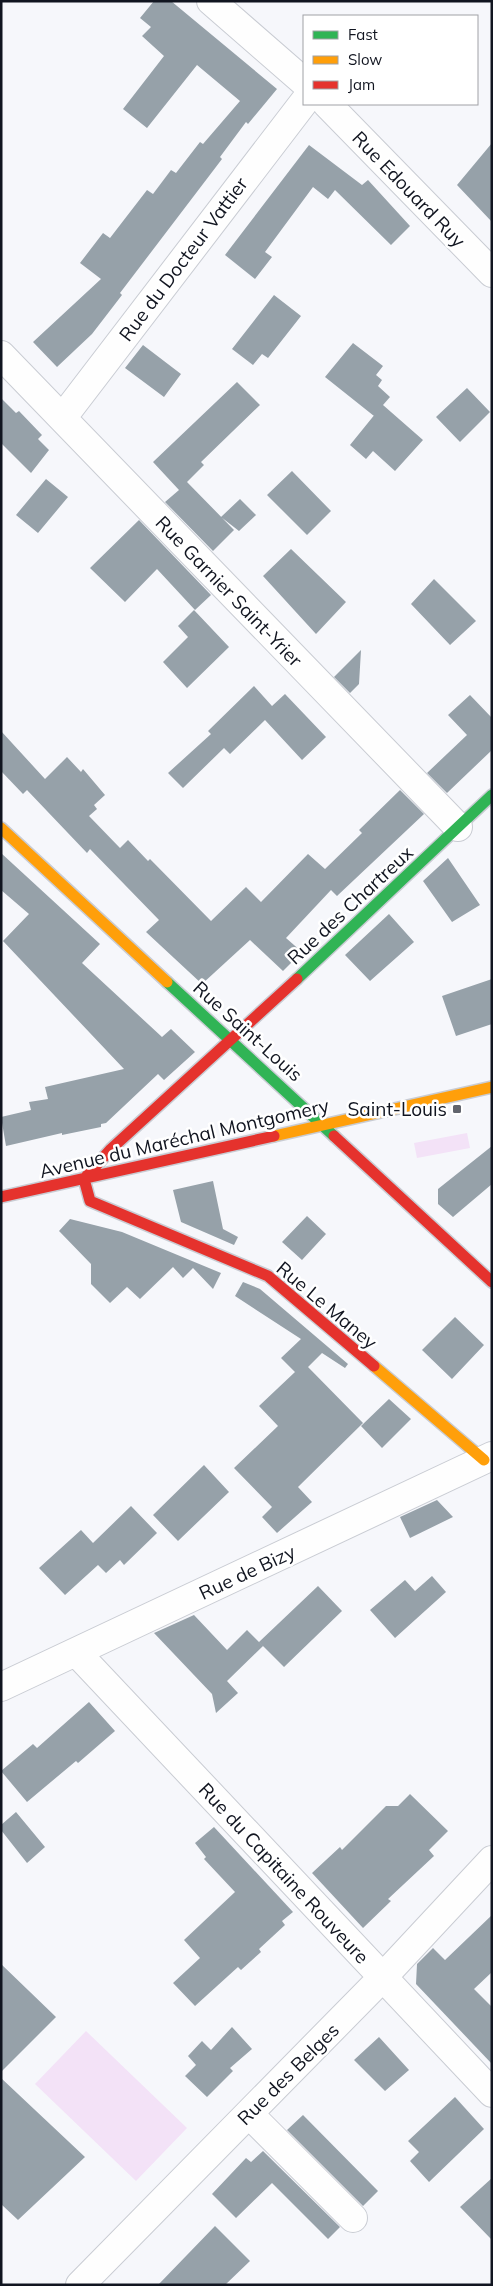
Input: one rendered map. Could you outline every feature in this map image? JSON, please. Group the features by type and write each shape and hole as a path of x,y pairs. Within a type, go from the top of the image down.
{"street":[{"path":"211,1 303,81"},
{"name":"Rue du Docteur Vattier","path":"63,417 303,103"},
{"name":"Rue Edouard Ruy","path":"328,105 492,274"},
{"name":"Rue Garnier Saint-Yrier","path":"1,355 63,417 268,634 458,827"},
{"name":"Rue des Chartreux","path":"84,1178 111,1149 232,1040 492,795"},
{"name":"Rue Saint-Louis","path":"1,828 492,1282"},
{"name":"Avenue du Maréchal Montgomery","path":"1,1197 492,1087"},
{"name":"Rue Le Maney","path":"84,1178 90,1201 268,1276 488,1459"},
{"name":"Rue de Bizy","path":"1,1687 488,1459"},
{"name":"Rue du Capitaine Rouveure","path":"76,1652 492,2093"},
{"name":"Rue des Belges","path":"80,2285 382,1978 492,1860"},
{"path":"249,2114 353,2218"}],"shaded area":[{"path":"467,1133 470,1148 417,1158 414,1143"},
{"path":"86,2031 187,2128 136,2181 35,2084"}],"building":[{"path":"154,1 171,1 277,89 248,124 246,122 220,157 222,159 120,293 122,295 92,334 57,367 33,342 101,279 80,263 103,233 110,238 147,190 153,194 171,170 176,173 200,142 203,144 240,101 197,65 147,128 123,109 164,56 142,36 151,27 140,18"},
{"path":"492,143 492,222 457,185"},
{"path":"309,145 362,185 368,180 410,226 391,245 335,190 328,199 313,187 265,252 272,257 255,279 225,255"},
{"path":"274,295 301,316 268,358 262,354 253,365 232,349"},
{"path":"353,343 383,366 376,375 382,380 378,386 390,397 383,405 423,440 395,471 373,451 366,459 350,445 374,416 325,377"},
{"path":"143,345 181,374 164,397 125,368"},
{"path":"237,382 260,405 201,462 204,465 187,482 234,530 213,551 165,502 179,490 153,462"},
{"path":"467,388 490,412 460,442 436,417"},
{"path":"1,398 16,413 19,411 42,435 38,439 49,450 31,473 1,443"},
{"path":"292,471 331,511 307,535 267,495"},
{"path":"46,479 68,497 38,533 16,515"},
{"path":"240,499 256,515 239,531 221,517"},
{"path":"139,520 211,595 195,610 157,569 125,602 90,568"},
{"path":"291,549 346,602 316,634 263,576"},
{"path":"434,579 476,621 450,645 411,604"},
{"path":"194,610 229,647 187,688 163,662 188,637 178,626"},
{"path":"361,650 359,684 350,693 334,677"},
{"path":"254,686 272,706 285,694 326,737 302,760 265,720 230,754 224,748 183,788 168,773 211,734 208,731"},
{"path":"470,695 492,718 492,750 447,793 427,773 467,735 448,715"},
{"path":"1,731 45,779 67,757 81,772 83,769 105,795 94,805 97,809 89,816 120,848 128,840 148,861 150,859 211,921 246,887 261,902 308,854 325,869 362,833 359,830 400,790 424,814 337,896 331,890 286,938 302,952 283,971 250,940 202,984 146,932 159,920 90,849 87,853 27,790 23,794 1,771"},
{"path":"1,853 100,944 82,963 162,1037 171,1029 195,1052 164,1080 158,1074 106,1123 101,1124 101,1127 62,1135 62,1133 6,1146 1,1117 31,1110 29,1102 48,1099 45,1087 124,1069 3,941 29,914 1,890"},
{"path":"448,858 480,905 452,922 423,881"},
{"path":"389,914 414,942 370,981 345,955"},
{"path":"492,979 492,1024 456,1036 442,996"},
{"path":"492,1146 492,1184 453,1217 438,1204 438,1189"},
{"path":"213,1181 223,1229 238,1237 234,1245 181,1222 173,1190"},
{"path":"307,1216 326,1234 302,1260 282,1242"},
{"path":"70,1219 122,1232 221,1273 213,1289 193,1268 183,1278 173,1267 140,1299 127,1287 110,1303 91,1284 91,1264 59,1231"},
{"path":"243,1282 260,1289 348,1364 345,1368 322,1353 308,1367 363,1423 298,1487 312,1502 277,1533 262,1517 272,1507 234,1468 278,1426 259,1406 295,1372 281,1358 301,1339 235,1296"},
{"path":"455,1317 484,1345 452,1379 422,1350"},
{"path":"389,1399 411,1419 382,1448 361,1426"},
{"path":"204,1465 229,1492 178,1541 153,1515"},
{"path":"437,1500 453,1517 410,1538 400,1517"},
{"path":"131,1506 157,1533 124,1565 120,1560 106,1573 98,1565 65,1595 39,1568 81,1530 93,1543"},
{"path":"432,1576 446,1592 395,1638 370,1610 405,1580 415,1591"},
{"path":"318,1586 342,1611 284,1667 259,1642"},
{"path":"194,1615 227,1650 247,1630 263,1646 227,1681 238,1693 216,1713 212,1694 154,1633"},
{"path":"89,1702 115,1731 78,1763 76,1761 27,1802 1,1771 33,1744 37,1748"},
{"path":"410,1794 448,1831 429,1850 434,1856 388,1899 391,1901 363,1928 312,1873 340,1847 342,1850 386,1806 398,1806"},
{"path":"16,1812 45,1847 27,1863 1,1830 1,1825"},
{"path":"214,1827 293,1912 282,1921 285,1925 259,1949 261,1952 241,1970 238,1967 195,2006 173,1983 200,1958 184,1940 235,1892 204,1859 206,1857 195,1843"},
{"path":"492,1915 492,1972 474,1989 492,2007 492,2064 416,1984 417,1964 433,1948 445,1960"},
{"path":"1,1964 56,2017 1,2072"},
{"path":"232,2027 252,2049 230,2068 233,2071 207,2097 185,2076 196,2065 188,2056 202,2041 211,2050"},
{"path":"379,2037 409,2070 385,2091 354,2060"},
{"path":"1,2078 85,2157 18,2220 1,2204"},
{"path":"455,2097 484,2129 429,2182 410,2161 419,2152 408,2141"},
{"path":"303,2115 378,2191 363,2206 287,2130"},
{"path":"263,2151 340,2227 328,2239 272,2183 236,2218 212,2194 246,2158 251,2162"},
{"path":"492,2178 492,2240 460,2207"},
{"path":"215,2226 250,2261 225,2285 158,2285"}],"traffic: fast":[{"path":"297,979 492,795"},
{"path":"167,982 334,1136"}],"traffic: slow":[{"path":"1,828 167,982"},
{"path":"274,1136 492,1087"},
{"path":"374,1366 484,1460"}],"traffic: jam":[{"path":"84,1179 111,1149 297,979"},
{"path":"1,1197 274,1136"},
{"path":"334,1136 492,1282"},
{"path":"84,1179 90,1201 268,1276 374,1366"}],"place":[{"name":"Saint-Louis","path":"457,1109"}]}
